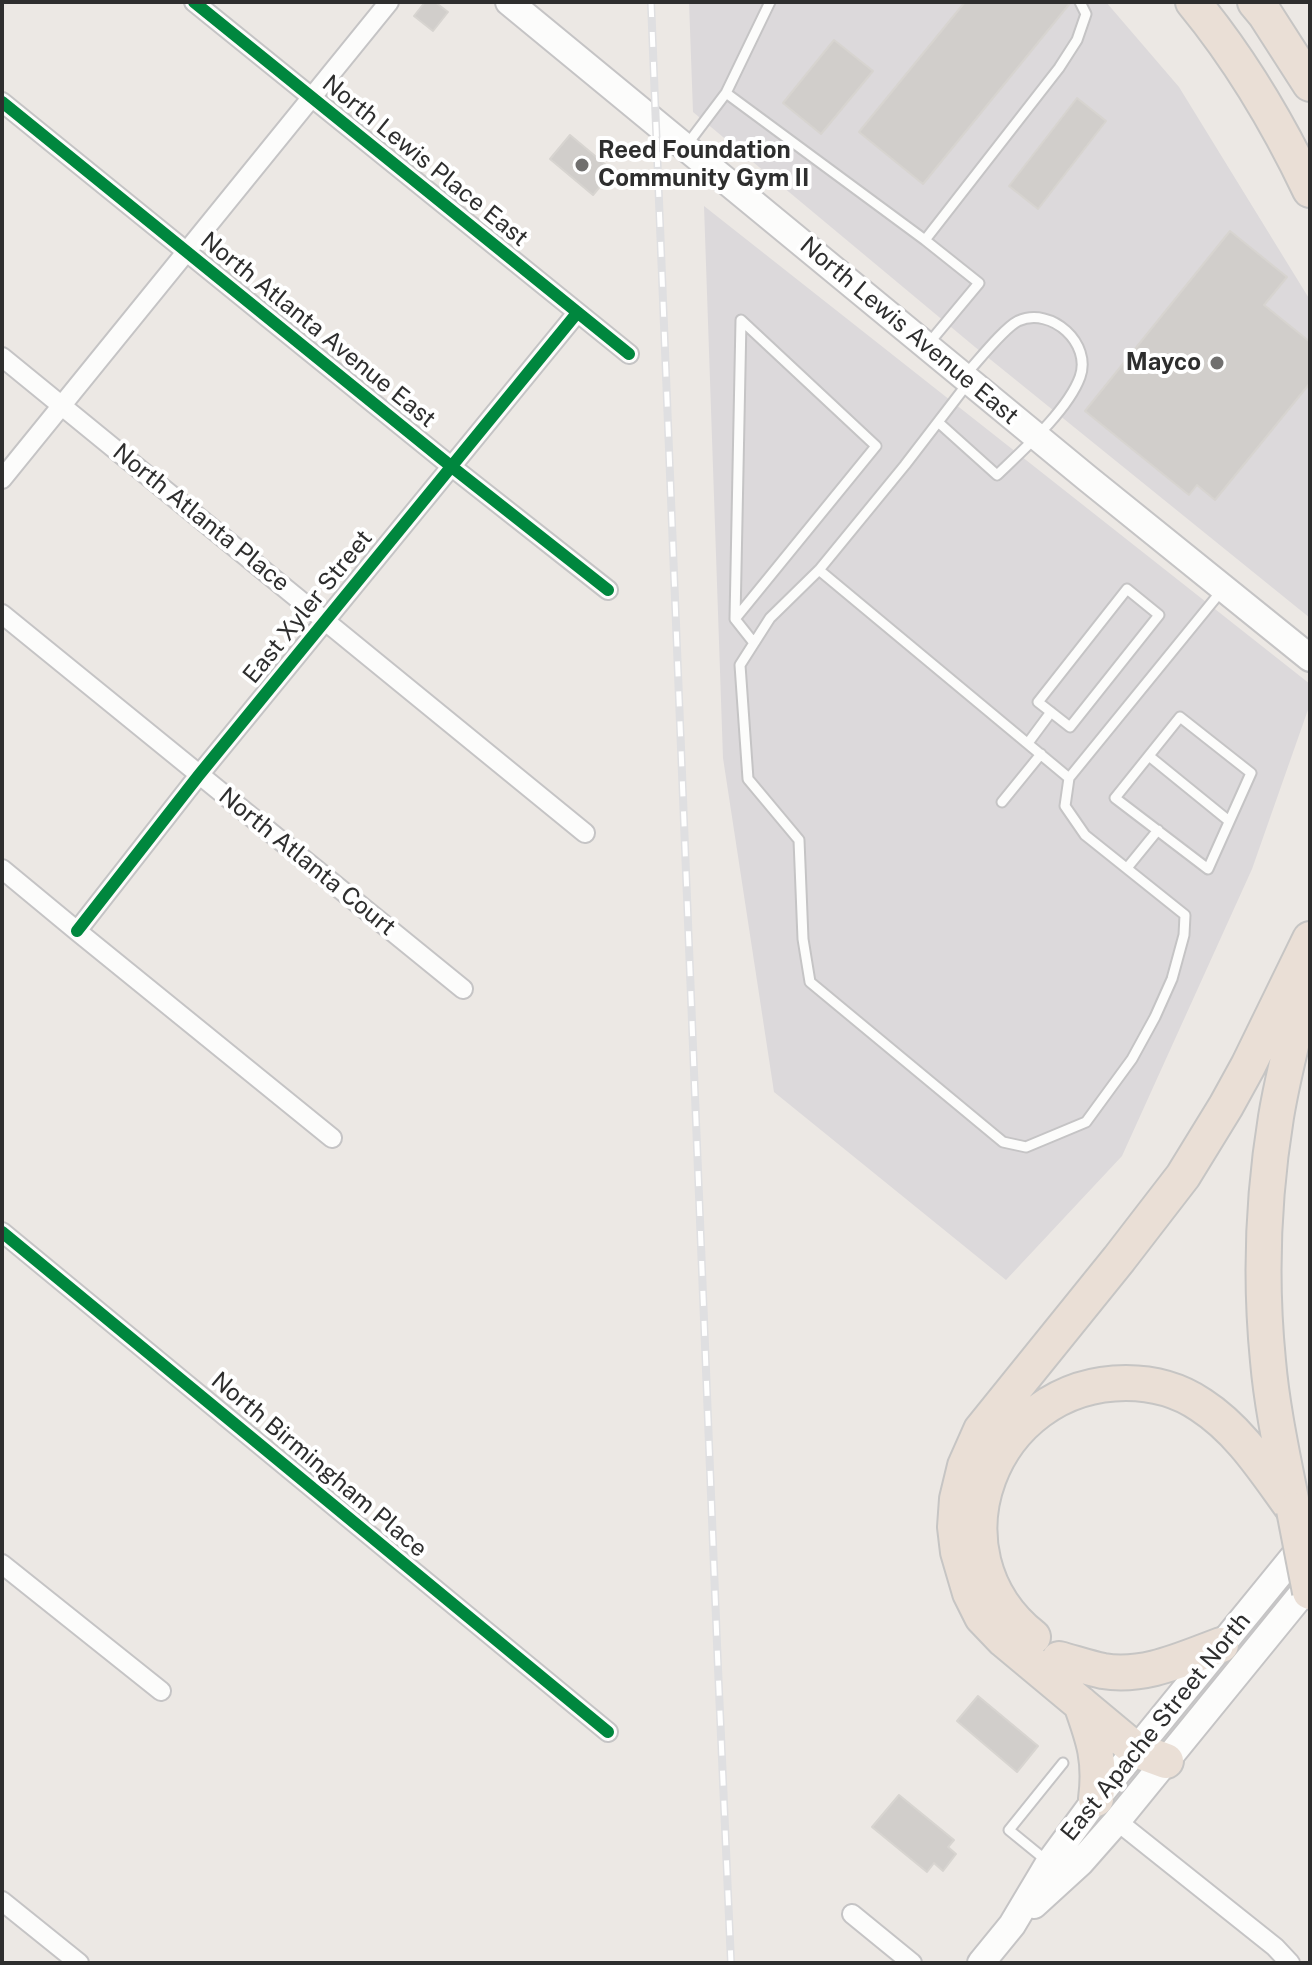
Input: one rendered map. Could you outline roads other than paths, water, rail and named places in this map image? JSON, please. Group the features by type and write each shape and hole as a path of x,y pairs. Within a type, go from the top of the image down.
{"highway":[{"path":"1193,2 1268,109 1310,190"},
{"path":"1255,2 1310,84"},
{"path":"1281,2 1310,41"},
{"path":"1150,1748 1081,1704 992,1629 975,1605 958,1552 955,1515 960,1482 981,1430 1183,1176 1248,1066 1310,939"},
{"path":"1310,970 1276,1116 1265,1215 1270,1455 1302,1523 1310,1592"},
{"path":"1150,1748 1059,1659 1026,1632 1002,1604 986,1570 980,1521 984,1491 996,1461 1023,1424 1043,1407 1080,1389 1116,1383 1151,1385 1178,1392 1202,1405 1244,1442 1270,1455"},
{"path":"1059,1659 1102,1671 1138,1671 1168,1665 1221,1645"},
{"path":"1081,1704 1095,1743 1107,1810"}],"main road":[{"name":"North Lewis Avenue East","path":"509,2 1310,658"},
{"name":"East Apache Street North","path":"1012,1925 1080,1863 1107,1810 1302,1523"},
{"name":"East Apache Street North","path":"1150,1748 1310,1584"},
{"name":"East Apache Street North","path":"981,1963 1012,1925 1049,1863 1107,1810"}],"street":[{"name":"North Lewis Place East","path":"194,2 629,354"},
{"path":"2,479 389,2"},
{"name":"North Atlanta Avenue East","path":"2,102 608,590"},
{"name":"East Xyler Street","path":"77,931 199,775 577,313"},
{"name":"North Atlanta Place","path":"2,357 585,833"},
{"name":"North Atlanta Court","path":"2,614 463,989"},
{"path":"2,869 332,1138"},
{"name":"North Birmingham Place","path":"2,1232 608,1732"},
{"path":"2,1564 161,1691"},
{"path":"1107,1810 1275,1947 1290,1963"},
{"path":"2,1901 79,1963"},
{"path":"852,1914 912,1963"}],"lane":[{"path":"686,146 726,93 770,2"},
{"path":"925,240 1059,68 1077,40 1086,14 1080,2"},
{"path":"726,93 979,283 927,346"},
{"path":"938,422 997,475 1037,437 1073,392 1084,363 1078,345 1051,320 1032,318 1017,321 967,379 938,422 819,570 770,618 740,665 748,779 799,840 803,939 810,982 1003,1142 1026,1147 1086,1122 1132,1059 1172,979 1184,935 1185,915 1085,835 1065,806 1069,778 1223,589"},
{"path":"735,619 876,446 741,320 735,619 754,643"},
{"path":"819,570 1069,778"},
{"path":"1127,589 1159,615 1070,727 1051,712 1038,702 1127,589"},
{"path":"1028,743 1051,712"},
{"path":"1180,717 1251,773 1229,821 1208,869 1115,798 1180,717"},
{"path":"1002,802 1041,754"},
{"path":"1149,756 1229,821"},
{"path":"1127,868 1158,830"},
{"path":"1049,1863 1009,1830 1063,1763"}],"railway":[{"path":"651,2 731,1963"}],"place":[{"name":"Reed Foundation Community Gym II","path":"582,165"},
{"name":"Mayco","path":"1217,363"}]}
